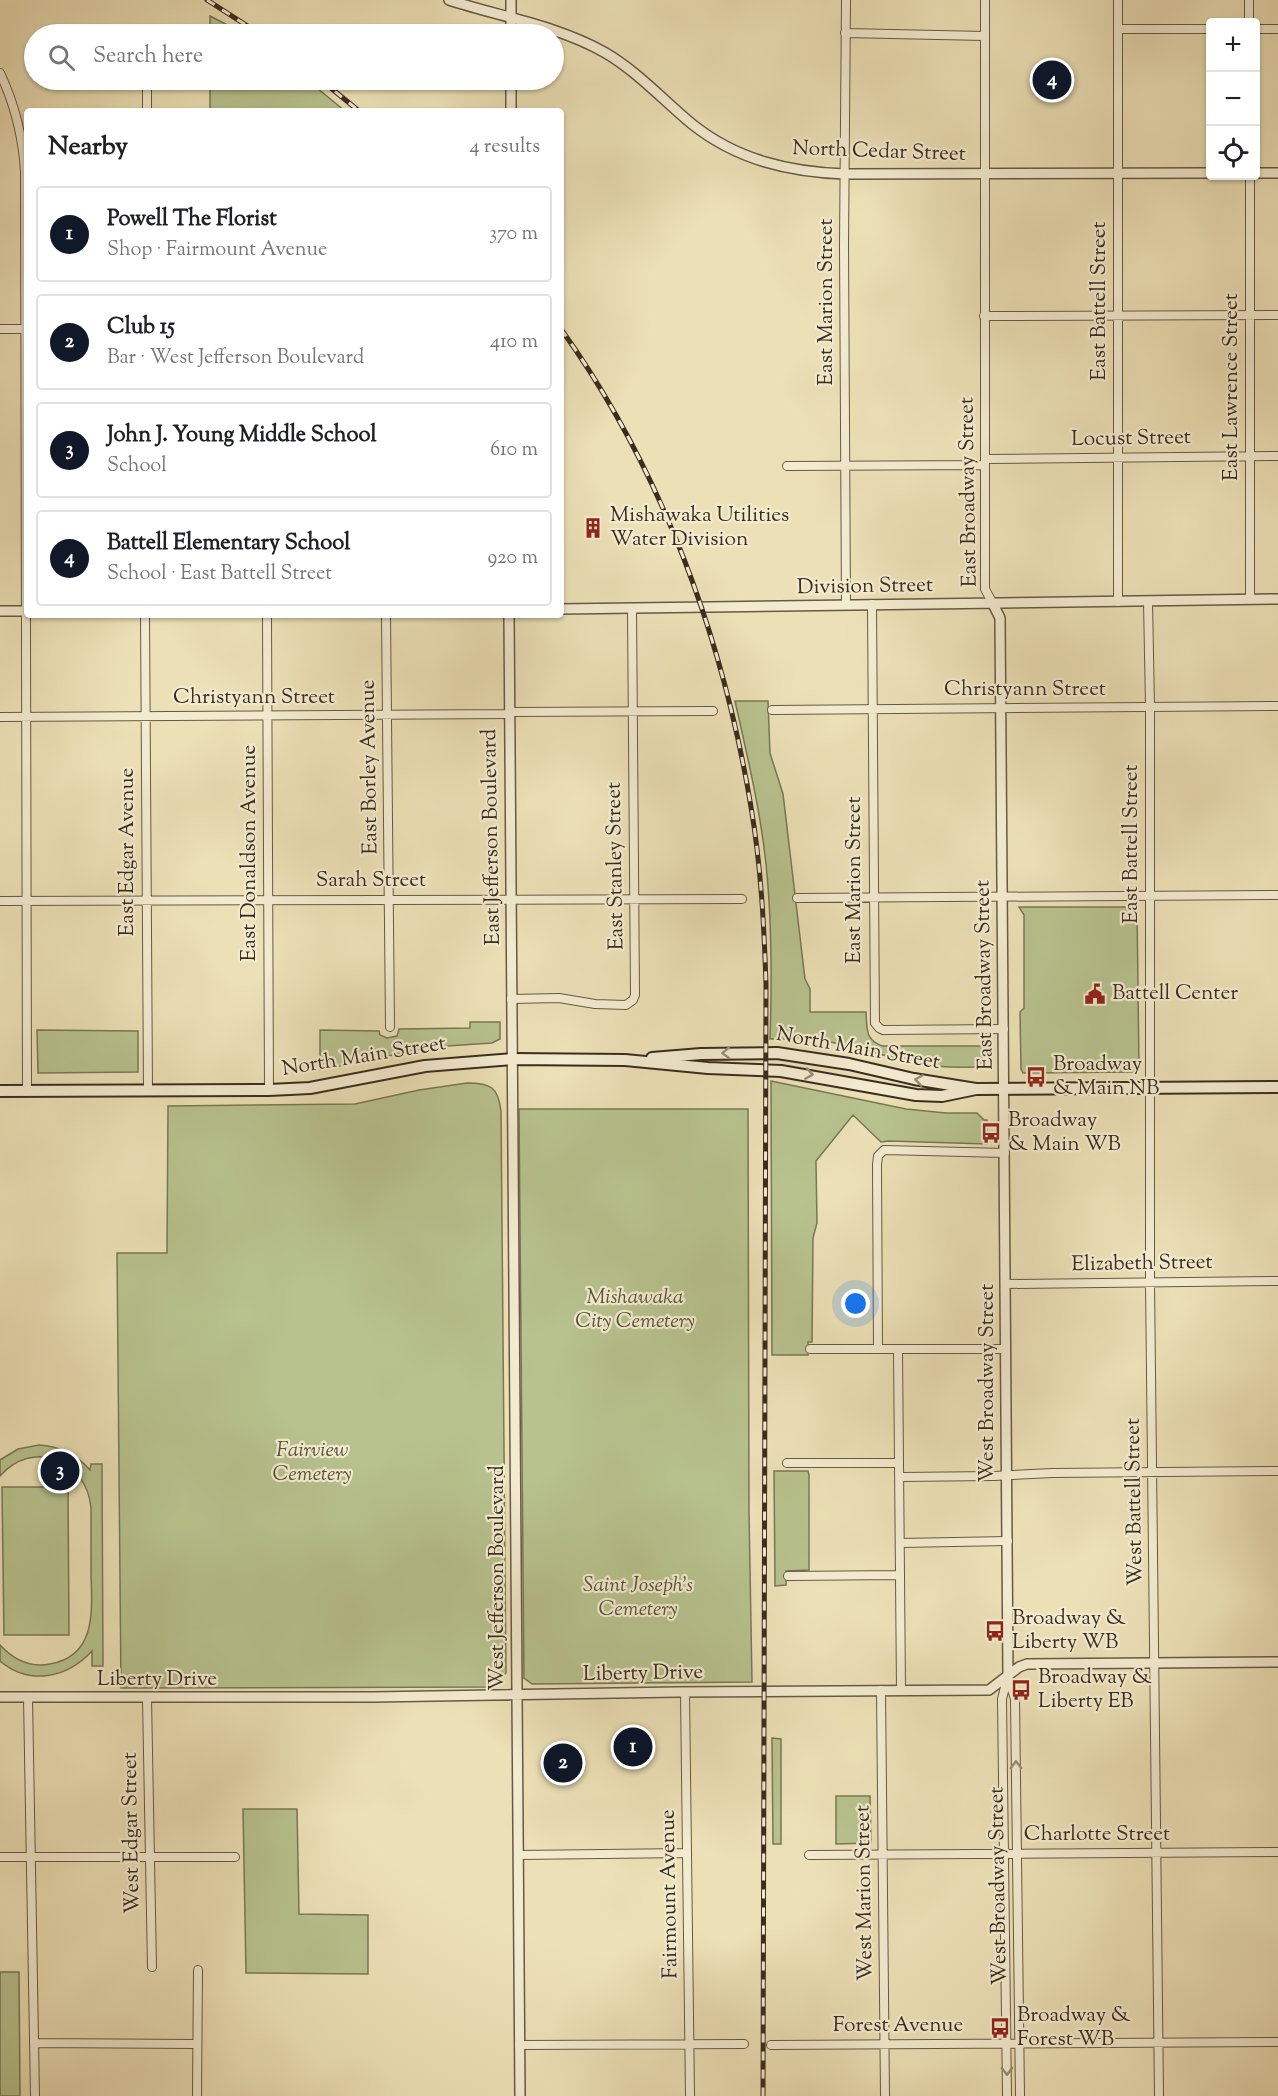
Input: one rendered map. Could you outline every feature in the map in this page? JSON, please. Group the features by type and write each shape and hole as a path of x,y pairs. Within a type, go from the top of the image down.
{"main road":[{"name":"North Main Street","path":"625,1060 701,1054 777,1053 976,1089 1278,1087"},
{"name":"North Main Street","path":"0,1091 310,1088 425,1066 513,1059 625,1060 708,1068 781,1071 916,1095 942,1096 976,1089"}],"street":[{"name":"North Cedar Street","path":"449,0 531,24"},
{"path":"511,0 511,24"},
{"name":"East Marion Street","path":"846,0 846,605"},
{"name":"East Broadway Street","path":"985,0 985,589 1000,618 1004,1089"},
{"name":"East Battell Street","path":"1118,0 1118,602"},
{"path":"1249,0 1249,18"},
{"path":"1118,29 1206,29"},
{"path":"1260,29 1278,29"},
{"path":"845,33 985,36"},
{"name":"North Cedar Street","path":"564,34 608,54 714,140 767,164 792,170 845,174 1206,173"},
{"path":"0,73 16,113 24,156"},
{"path":"147,90 147,108"},
{"path":"511,90 511,108"},
{"path":"1260,173 1278,173"},
{"name":"East Lawrence Street","path":"1250,180 1250,599"},
{"path":"984,316 1278,315"},
{"path":"0,329 24,328"},
{"name":"Locust Street","path":"787,466 1119,457 1278,456"},
{"name":"Division Street","path":"564,609 1278,599"},
{"name":"East Battell Street","path":"1148,601 1150,1088"},
{"name":"East Marion Street","path":"872,604 876,1026 884,1029 1004,1029"},
{"name":"East Stanley Street","path":"512,999 559,998 595,1004 626,1005 633,1000 635,995 632,608"},
{"path":"0,611 24,611"},
{"path":"26,618 27,1090"},
{"name":"East Edgar Avenue","path":"145,618 148,1090"},
{"name":"East Donaldson Avenue","path":"267,618 269,1090"},
{"name":"East Borley Avenue","path":"386,618 390,1027"},
{"name":"East Jefferson Boulevard","path":"509,618 513,1059"},
{"name":"Christyann Street","path":"772,710 1278,706"},
{"name":"Christyann Street","path":"0,717 388,716 712,711"},
{"path":"797,898 1278,895"},
{"name":"Sarah Street","path":"0,901 742,899"},
{"name":"West Jefferson Boulevard","path":"513,1059 520,2096"},
{"name":"West Battell Street","path":"1150,1088 1159,2096"},
{"name":"West Broadway Street","path":"1004,1089 1008,1677 1002,1700 1007,2096"},
{"path":"878,1349 878,1156 884,1150 893,1149 1005,1153"},
{"name":"Elizabeth Street","path":"1006,1284 1278,1281"},
{"path":"810,1349 1006,1349"},
{"path":"898,1350 901,1690"},
{"path":"787,1463 899,1463"},
{"path":"899,1478 1007,1474 1278,1471"},
{"path":"900,1543 1008,1541"},
{"path":"788,1576 900,1575"},
{"name":"Liberty Drive","path":"0,1697 373,1697 989,1690 1027,1664 1278,1662"},
{"name":"West Broadway Street","path":"1008,1677 1015,1699 1020,2096"},
{"name":"West Marion Street","path":"881,1690 885,2096"},
{"name":"Fairmount Avenue","path":"685,1692 690,2096"},
{"path":"28,1697 34,2096"},
{"name":"West Edgar Street","path":"147,1698 152,1967"},
{"name":"Charlotte Street","path":"809,1855 1278,1852"},
{"path":"518,1855 687,1853"},
{"path":"0,1857 235,1857"},
{"path":"197,2096 198,1970"},
{"name":"Forest Avenue","path":"771,2045 1278,2042"},
{"path":"34,2043 197,2044"},
{"path":"519,2045 744,2044"}],"green space":[{"path":"210,16 226,24 210,24"},
{"path":"210,90 319,90 341,108 210,108"},
{"path":"735,701 768,701 770,753 783,794 805,979 810,989 810,1012 866,1012 868,1033 877,1044 883,1046 987,1046 987,1060 983,1060 976,1067 938,1066 806,1038 770,1039 771,951 766,864 757,802"},
{"path":"1019,907 1137,907 1139,1069 1136,1072 1023,1073 1021,1069 1020,1012 1024,1008 1024,915"},
{"path":"470,1022 500,1022 500,1039 492,1043 432,1047 320,1070 320,1030 379,1031 380,1035 387,1038 397,1036 399,1029 470,1028"},
{"path":"37,1030 138,1031 138,1072 38,1073"},
{"path":"771,1081 906,1109 977,1113 987,1120 987,1144 881,1142 853,1115 816,1161 817,1223 813,1238 812,1342 808,1342 808,1355 772,1355"},
{"name":"Fairview Cemetery","path":"467,1083 482,1084 492,1088 498,1096 501,1111 506,1673 493,1687 121,1688 117,1253 167,1253 168,1106 355,1104 419,1090"},
{"name":"Mishawaka City Cemetery","path":"519,1109 748,1109 749,1512 752,1682 532,1684 524,1678"},
{"path":"39,1445 67,1452 79,1459 90,1470 91,1464 102,1464 103,1666 92,1666 92,1651 71,1667 48,1676 24,1674 12,1669 0,1661 0,1645 22,1661 43,1665 65,1659 76,1652 84,1641 89,1629 92,1602 91,1508 87,1491 80,1477 69,1467 56,1460 42,1457 28,1458 13,1464 0,1476 0,1460 18,1449"},
{"path":"774,1471 808,1471 809,1475 809,1570 786,1571 786,1585 775,1586"},
{"path":"2,1487 68,1487 69,1635 4,1635"},
{"path":"772,1738 781,1739 781,1844 773,1844"},
{"path":"836,1796 870,1796 871,1843 836,1844"},
{"path":"243,1809 297,1809 299,1914 368,1915 368,1974 246,1973"},
{"path":"0,1972 19,1972 20,2096 0,2096"}],"railway":[{"path":"207,0 244,24"},
{"path":"333,90 355,108"},
{"path":"564,334 597,383 629,439 658,498 683,558 724,681 739,744 757,851 766,984 763,2096"}],"place":[{"name":"Battell Elementary School","path":"1052,80"},
{"name":"Mishawaka Utilities Water Division","path":"593,528"},
{"name":"Battell Center","path":"1095,994"},
{"name":"Broadway & Main NB","path":"1036,1077"},
{"name":"Broadway & Main WB","path":"991,1133"},
{"name":"John J. Young Middle School","path":"60,1471"},
{"name":"Broadway & Liberty WB","path":"995,1631"},
{"name":"Broadway & Liberty EB","path":"1021,1690"},
{"name":"Powell The Florist","path":"633,1747"},
{"name":"Club 15","path":"563,1763"},
{"name":"Broadway & Forest WB","path":"1000,2028"}],"park label":[{"name":"Saint Joseph's Cemetery","path":"638,1598"}]}
